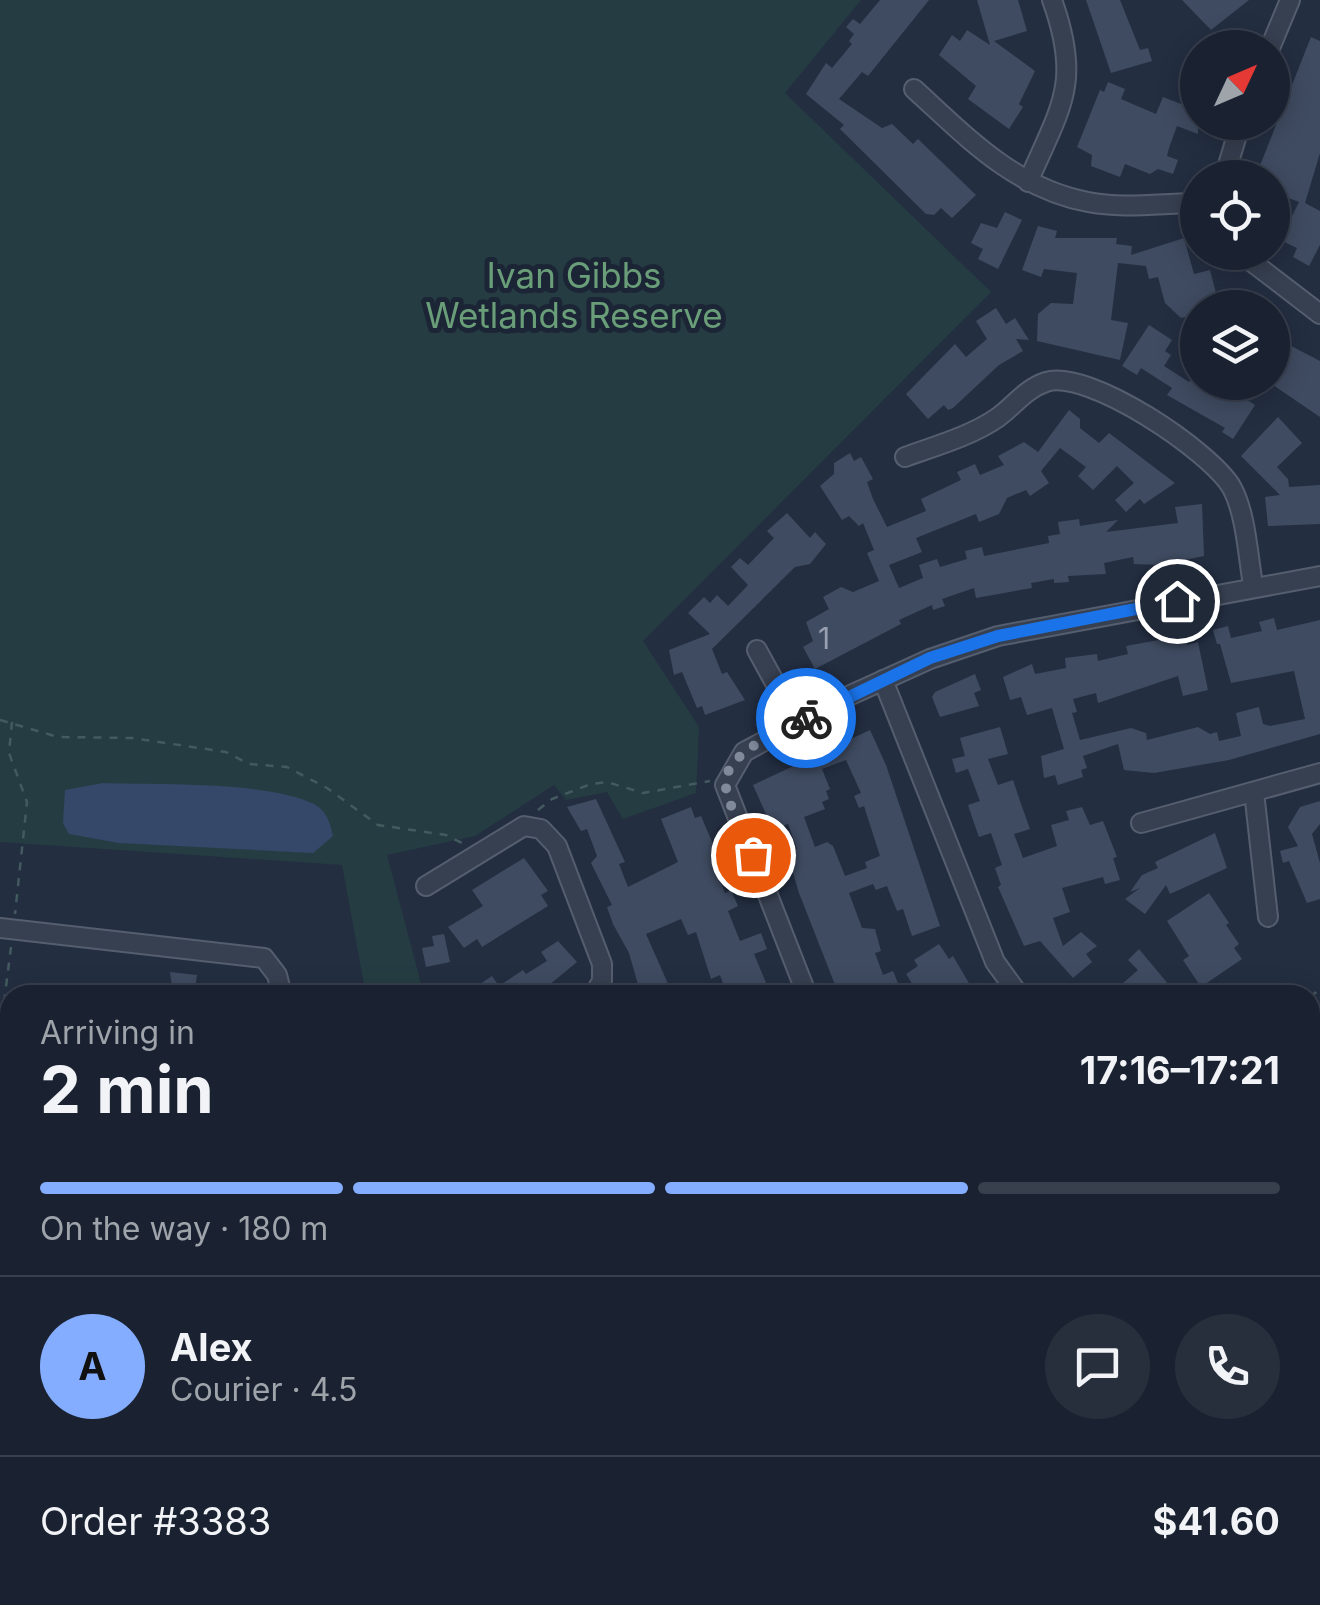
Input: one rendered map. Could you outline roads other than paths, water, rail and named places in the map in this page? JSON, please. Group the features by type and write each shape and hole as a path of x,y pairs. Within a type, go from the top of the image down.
{"street":[{"path":"1028,182 1062,105 1070,64 1052,0"},
{"path":"1278,30 1290,0"},
{"path":"914,88 1000,167 1028,182 1090,202 1180,203"},
{"path":"1263,270 1320,314"},
{"path":"905,457 997,418 1020,396 1049,381 1075,381 1109,392 1218,468 1234,491 1254,586"},
{"path":"804,985 725,784 744,752 883,680 998,636 1320,576"},
{"path":"757,650 797,723"},
{"path":"883,680 995,962 1012,985"},
{"path":"1142,824 1320,774"},
{"path":"1254,792 1268,917"},
{"path":"426,886 477,851 524,826 541,829 558,846 602,964 600,985"},
{"path":"7,928 156,949 264,958 280,985"}],"water":[{"path":"103,783 269,791 314,804 322,810 333,836 313,853 119,843 69,834 63,823 65,790"}],"park label":[{"name":"Ivan Gibbs Wetlands Reserve","path":"574,296"}]}
